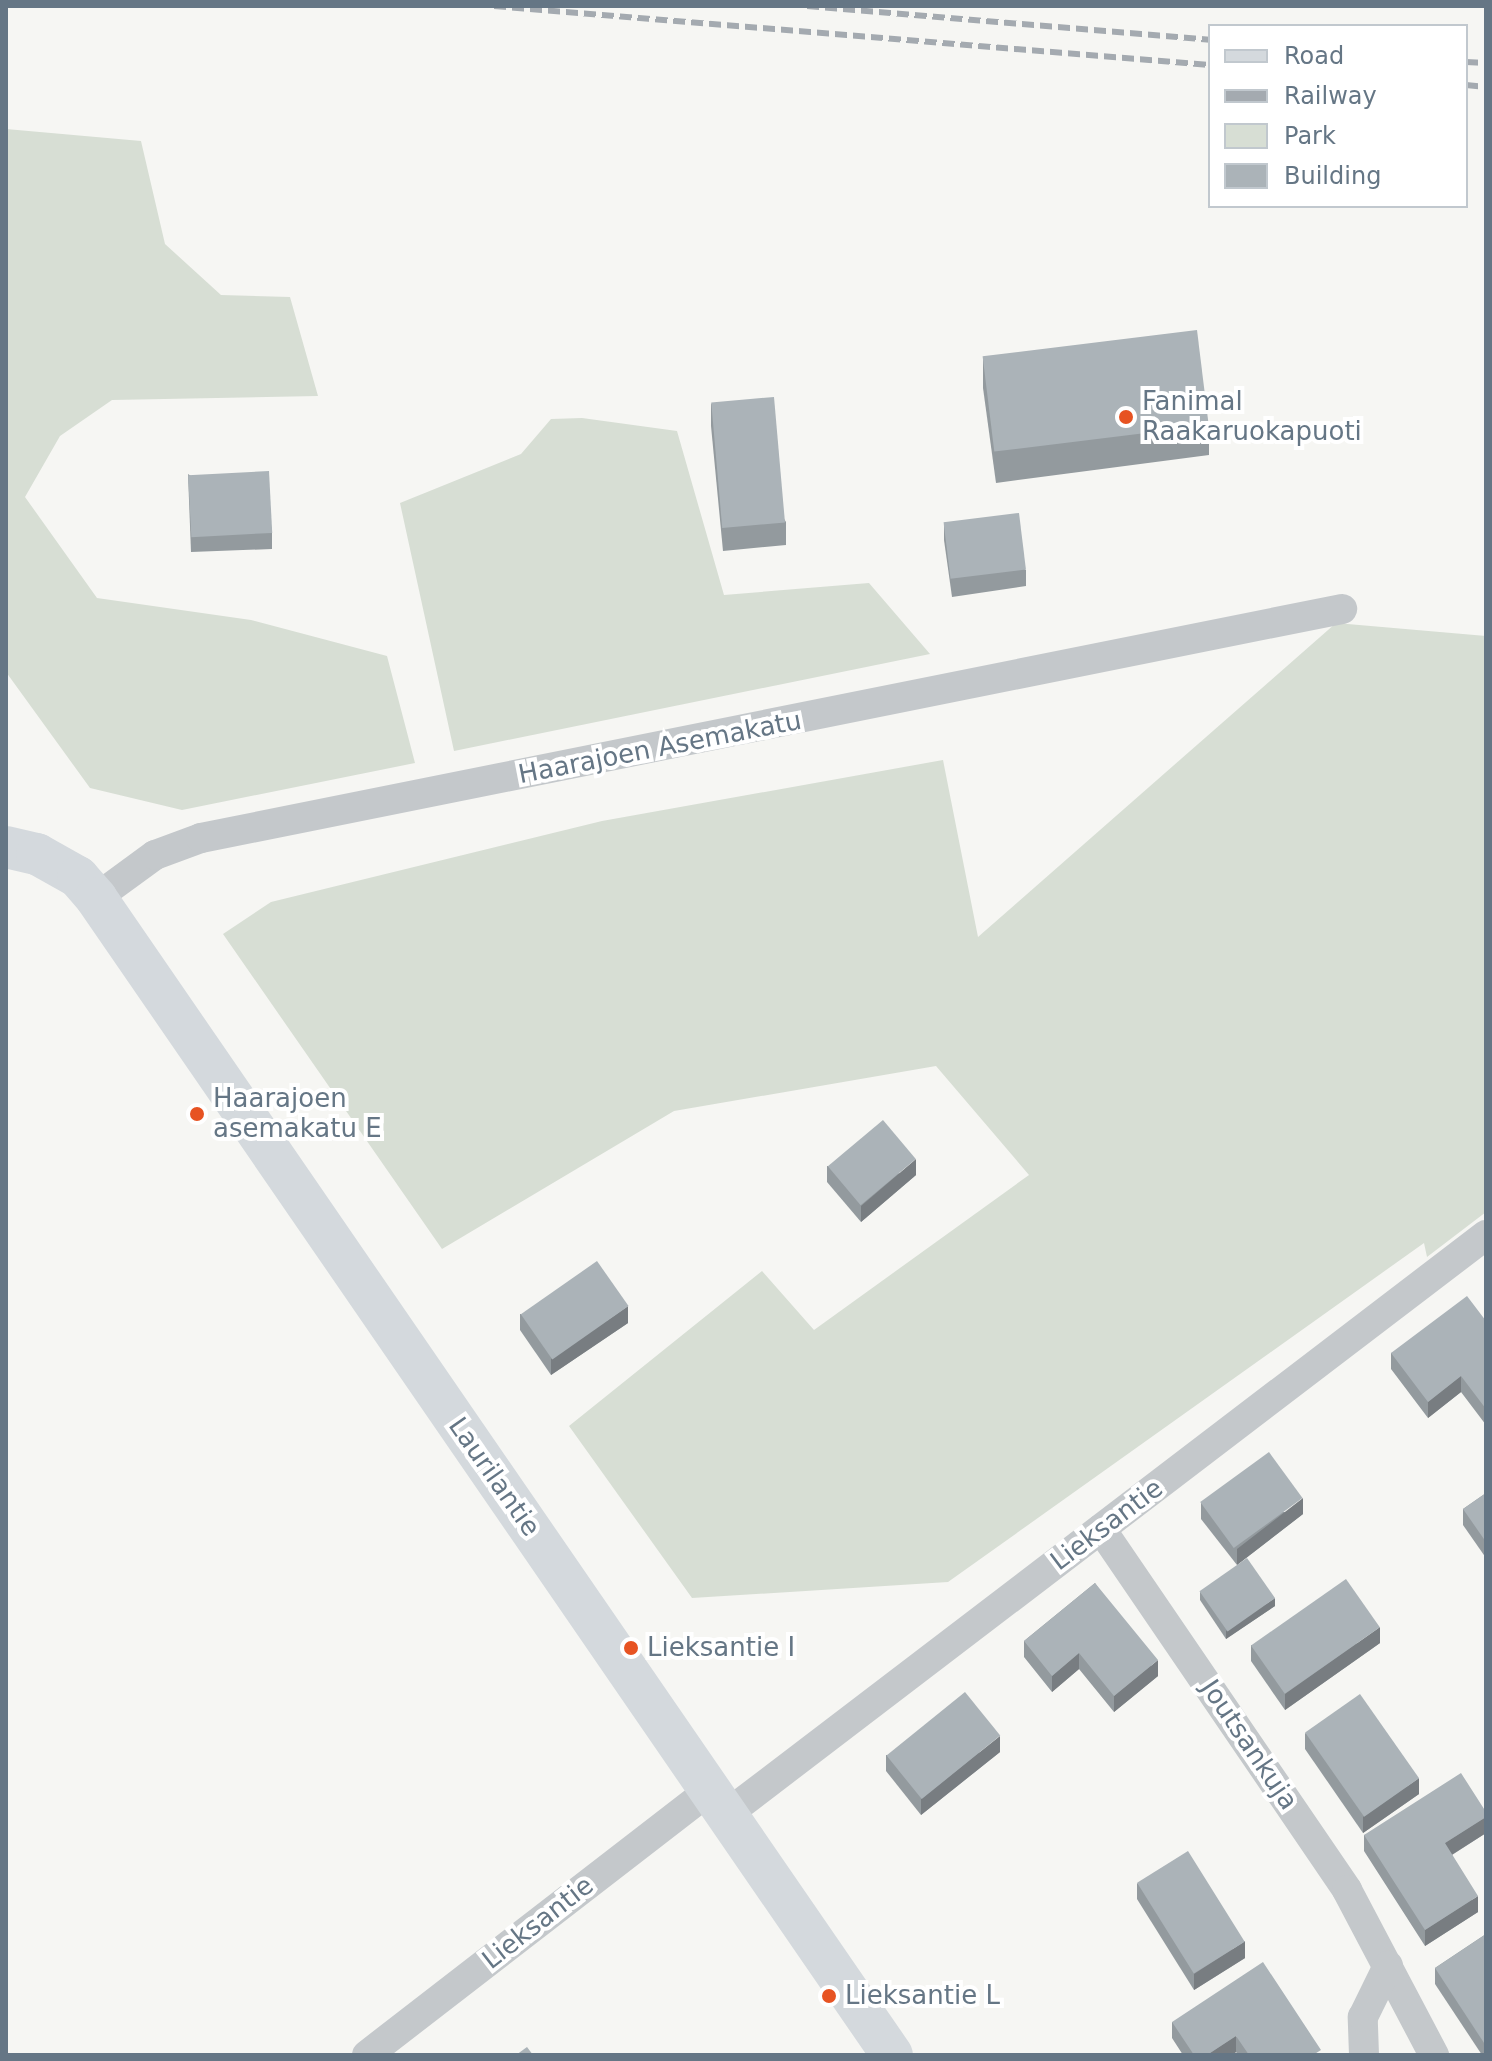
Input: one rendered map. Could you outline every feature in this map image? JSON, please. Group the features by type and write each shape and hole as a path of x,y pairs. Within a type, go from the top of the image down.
{"street":[{"name":"Haarajoen Asemakatu","path":"96,898 155,855 201,838 1342,609"},
{"path":"6,847 51,862 78,877 96,898"},
{"name":"Laurilantie","path":"96,898 892,2055"},
{"name":"Lieksantie","path":"367,2055 1101,1529 1483,1243"},
{"name":"Joutsankuja","path":"1101,1529 1320,1849 1388,1966 1434,2055"},
{"path":"1364,2055 1363,2017 1388,1966"}],"green space":[{"path":"6,129 141,141 165,244 221,295 290,297 318,396 112,400 60,436 25,497 97,598 251,620 387,656 415,763 182,810 90,788 6,672"},
{"path":"582,418 677,431 724,595 869,583 930,654 454,751 400,503 521,454 551,419"},
{"path":"1336,623 1486,636 1486,1212 1427,1257 1424,1243 948,1582 692,1598 569,1426 762,1271 814,1330 1029,1175 936,1066 674,1111 442,1249 223,934 271,902 602,821 943,760 978,937"}],"building":[{"path":"1197,330 1209,425 994,452 983,356"},
{"path":"774,397 785,523 722,528 711,402"},
{"path":"269,471 272,533 191,537 188,475"},
{"path":"1019,513 1026,570 951,579 944,522"},
{"path":"883,1120 916,1159 861,1205 828,1166"},
{"path":"597,1261 629,1306 552,1359 521,1314"},
{"path":"1467,1296 1486,1321 1486,1409 1461,1376 1428,1402 1391,1353"},
{"path":"1269,1452 1303,1498 1234,1548 1200,1502"},
{"path":"1486,1493 1486,1542 1463,1509"},
{"path":"1247,1558 1275,1598 1228,1631 1199,1591"},
{"path":"1346,1579 1380,1627 1285,1694 1251,1646"},
{"path":"1095,1583 1158,1660 1114,1696 1079,1653 1052,1676 1024,1641"},
{"path":"965,1692 1000,1736 922,1799 887,1756"},
{"path":"1360,1694 1419,1778 1364,1817 1305,1732"},
{"path":"1461,1773 1486,1812 1486,1817 1445,1843 1478,1896 1425,1930 1364,1835"},
{"path":"1188,1851 1245,1942 1194,1974 1137,1883"},
{"path":"1486,1934 1486,2046 1435,1968"},
{"path":"1263,1962 1321,2050 1313,2055 1249,2055 1236,2036 1207,2055 1194,2055 1172,2022"},
{"path":"527,2047 533,2055 516,2055"}],"railway":[{"path":"494,6 1208,65"},
{"path":"807,6 1208,40"},
{"path":"1468,62 1486,63"},
{"path":"1468,85 1486,87"}],"place":[{"name":"Fanimal Raakaruokapuoti","path":"1126,417"},
{"name":"Haarajoen asemakatu E","path":"197,1114"},
{"name":"Lieksantie I","path":"631,1648"},
{"name":"Lieksantie L","path":"829,1996"}]}
